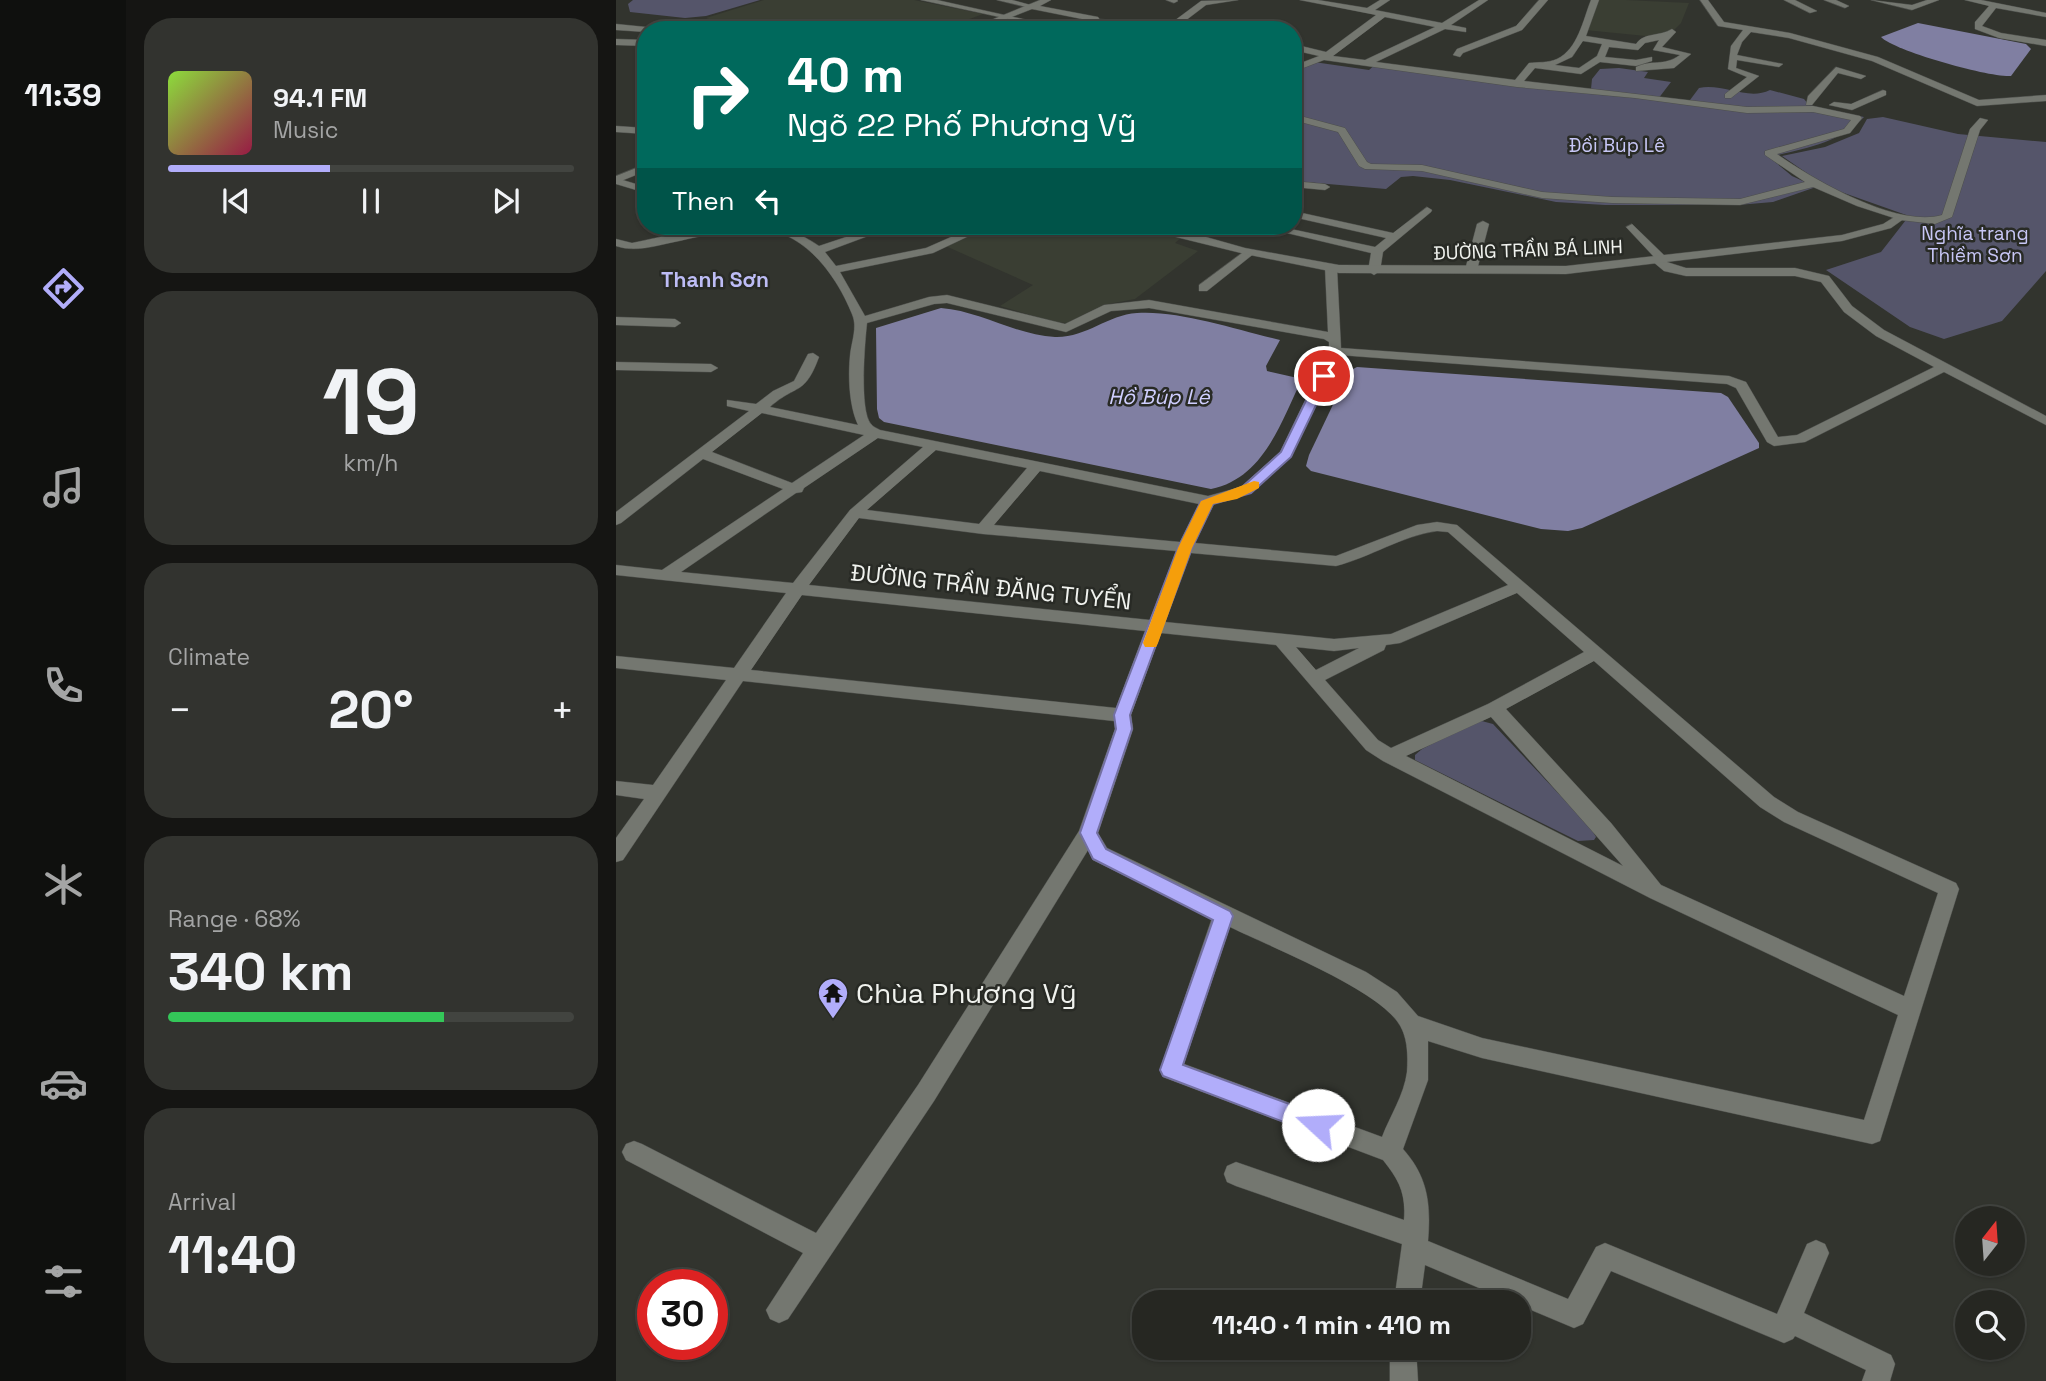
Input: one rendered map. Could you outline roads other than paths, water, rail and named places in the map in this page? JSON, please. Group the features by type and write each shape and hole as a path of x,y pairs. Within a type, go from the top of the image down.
{"street":[{"path":"925,0 1027,21"},
{"path":"1001,0 1098,21"},
{"path":"996,21 1047,0"},
{"path":"1179,21 1204,3 1234,0"},
{"path":"1304,0 1463,30"},
{"path":"1368,11 1386,0"},
{"path":"1366,62 1444,26 1485,0"},
{"path":"1457,55 1460,51 1518,28 1544,0"},
{"path":"1546,65 1563,61 1582,38 1595,0"},
{"path":"1704,0 1721,24 1790,36 1875,59 1950,89 1977,103 2046,98"},
{"path":"1788,0 1813,10"},
{"path":"1828,0 1845,6"},
{"path":"1875,0 1912,8 1935,0"},
{"path":"1969,0 2046,15"},
{"path":"1996,4 1979,22 1978,27 1999,35 2046,43"},
{"path":"1302,65 1326,56 1383,14"},
{"path":"616,27 637,29"},
{"path":"1728,96 1754,76 1732,69 1732,57 1738,39 1749,29"},
{"path":"1582,38 1607,42 1606,44 1638,47 1643,40 1669,35 1656,48 1687,54 1671,66 1645,66 1639,69"},
{"path":"616,42 637,43"},
{"path":"1517,84 1532,65 1581,71 1599,59 1606,44"},
{"path":"1302,49 1326,56 1517,84 1635,94 1747,110 1813,109 1857,118 1847,131 1769,153 1814,183 1900,218 1923,223 1939,222 1947,217 1975,129 1983,120"},
{"path":"1732,57 1779,64"},
{"path":"1599,59 1636,63 1650,58"},
{"path":"1861,76 1836,70 1809,103 1852,107 1883,93"},
{"path":"2030,99 2046,110"},
{"path":"1302,119 1342,130 1363,164 1369,167 1422,169 1542,195 1612,200 1740,202 1814,183"},
{"path":"616,128 637,130"},
{"path":"618,178 637,171"},
{"path":"618,178 637,186"},
{"path":"1302,185 1325,187"},
{"path":"1374,271 1377,251 1427,210"},
{"path":"1302,216 1393,236"},
{"name":"ĐƯỜNG TRẦN BÁ LINH","path":"1183,235 1331,268 1374,271 1566,270 1661,261 1842,237 1887,226 1900,218"},
{"path":"1471,270 1483,224"},
{"path":"1632,227 1668,269 1694,273 1795,272 1825,279 1848,309 1866,323 1944,368 2046,421"},
{"path":"616,254 654,235"},
{"path":"616,242 631,247 689,235"},
{"path":"794,235 819,250 861,321 856,358 860,415 865,426 876,433"},
{"path":"819,250 863,235"},
{"path":"833,270 929,251 965,235"},
{"path":"1194,239 1201,235"},
{"path":"1302,235 1377,251"},
{"path":"1203,288 1250,252"},
{"path":"732,402 1208,501 1246,490 1286,454 1335,346 1331,268"},
{"path":"861,321 943,299 967,302 1066,328 1108,308 1149,304 1328,336 1335,346"},
{"path":"616,321 675,323"},
{"path":"1335,346 1728,380 1741,385 1774,442 1800,439 1944,368"},
{"path":"616,520 659,482 704,454 777,393 794,389 804,380 813,357"},
{"path":"616,366 711,368"},
{"path":"665,575 797,489 876,433"},
{"path":"616,854 796,591 855,513 933,445"},
{"path":"704,454 756,476 797,489"},
{"path":"983,529 1037,466"},
{"path":"779,1310 926,1093 1088,833 1124,729 1122,715 1185,548 1208,501"},
{"path":"855,513 983,529 1336,562 1358,556 1423,527 1441,526 1458,533 1767,802 1791,817 1949,888 1872,1133 1482,1048 1438,1035 1413,1024"},
{"name":"ĐƯỜNG TRẦN ĐĂNG TUYỂN","path":"616,570 796,591 1334,645 1394,639 1518,587"},
{"path":"1314,678 1394,639"},
{"path":"1281,640 1372,745 1390,756 1657,891 1911,1010"},
{"path":"1390,756 1494,708 1594,654"},
{"path":"616,662 1122,715"},
{"path":"1494,708 1604,828 1657,891"},
{"path":"616,788 658,793"},
{"path":"1088,833 1100,854 1366,984 1406,1012 1413,1024 1420,1068 1415,1089 1392,1141 1391,1152"},
{"path":"1223,916 1171,1070 1391,1152 1411,1178 1416,1191 1415,1242 1409,1290"},
{"path":"634,1152 821,1249"},
{"path":"1236,1174 1415,1242 1574,1315 1605,1256 1784,1330 1816,1253"},
{"path":"1789,1319 1882,1364 1876,1381"},
{"path":"1403,1360 1404,1381"}],"water":[{"path":"1918,23 2026,44 2031,49 2011,76 1965,68 1923,56 1889,43 1881,37"},
{"name":"Hồ Búp Lê","path":"941,308 970,314 1026,332 1055,337 1077,334 1116,318 1137,313 1189,318 1280,340 1266,366 1267,371 1302,379 1278,430 1258,461 1229,483 1211,489 884,422 879,418 877,409 876,328"},
{"path":"1357,367 1721,393 1728,397 1759,443 1759,448 1582,528 1568,531 1541,529 1311,471 1306,466 1309,455 1349,371"}],"place":[{"name":"Chùa Phương Vỹ","path":"833,1020"}],"district":[{"name":"Thanh Sơn","path":"715,279"}],"park label":[{"name":"Đồi Búp Lê","path":"1617,145"},
{"name":"Nghĩa trang Thiềm Sơn","path":"1975,244"}]}
